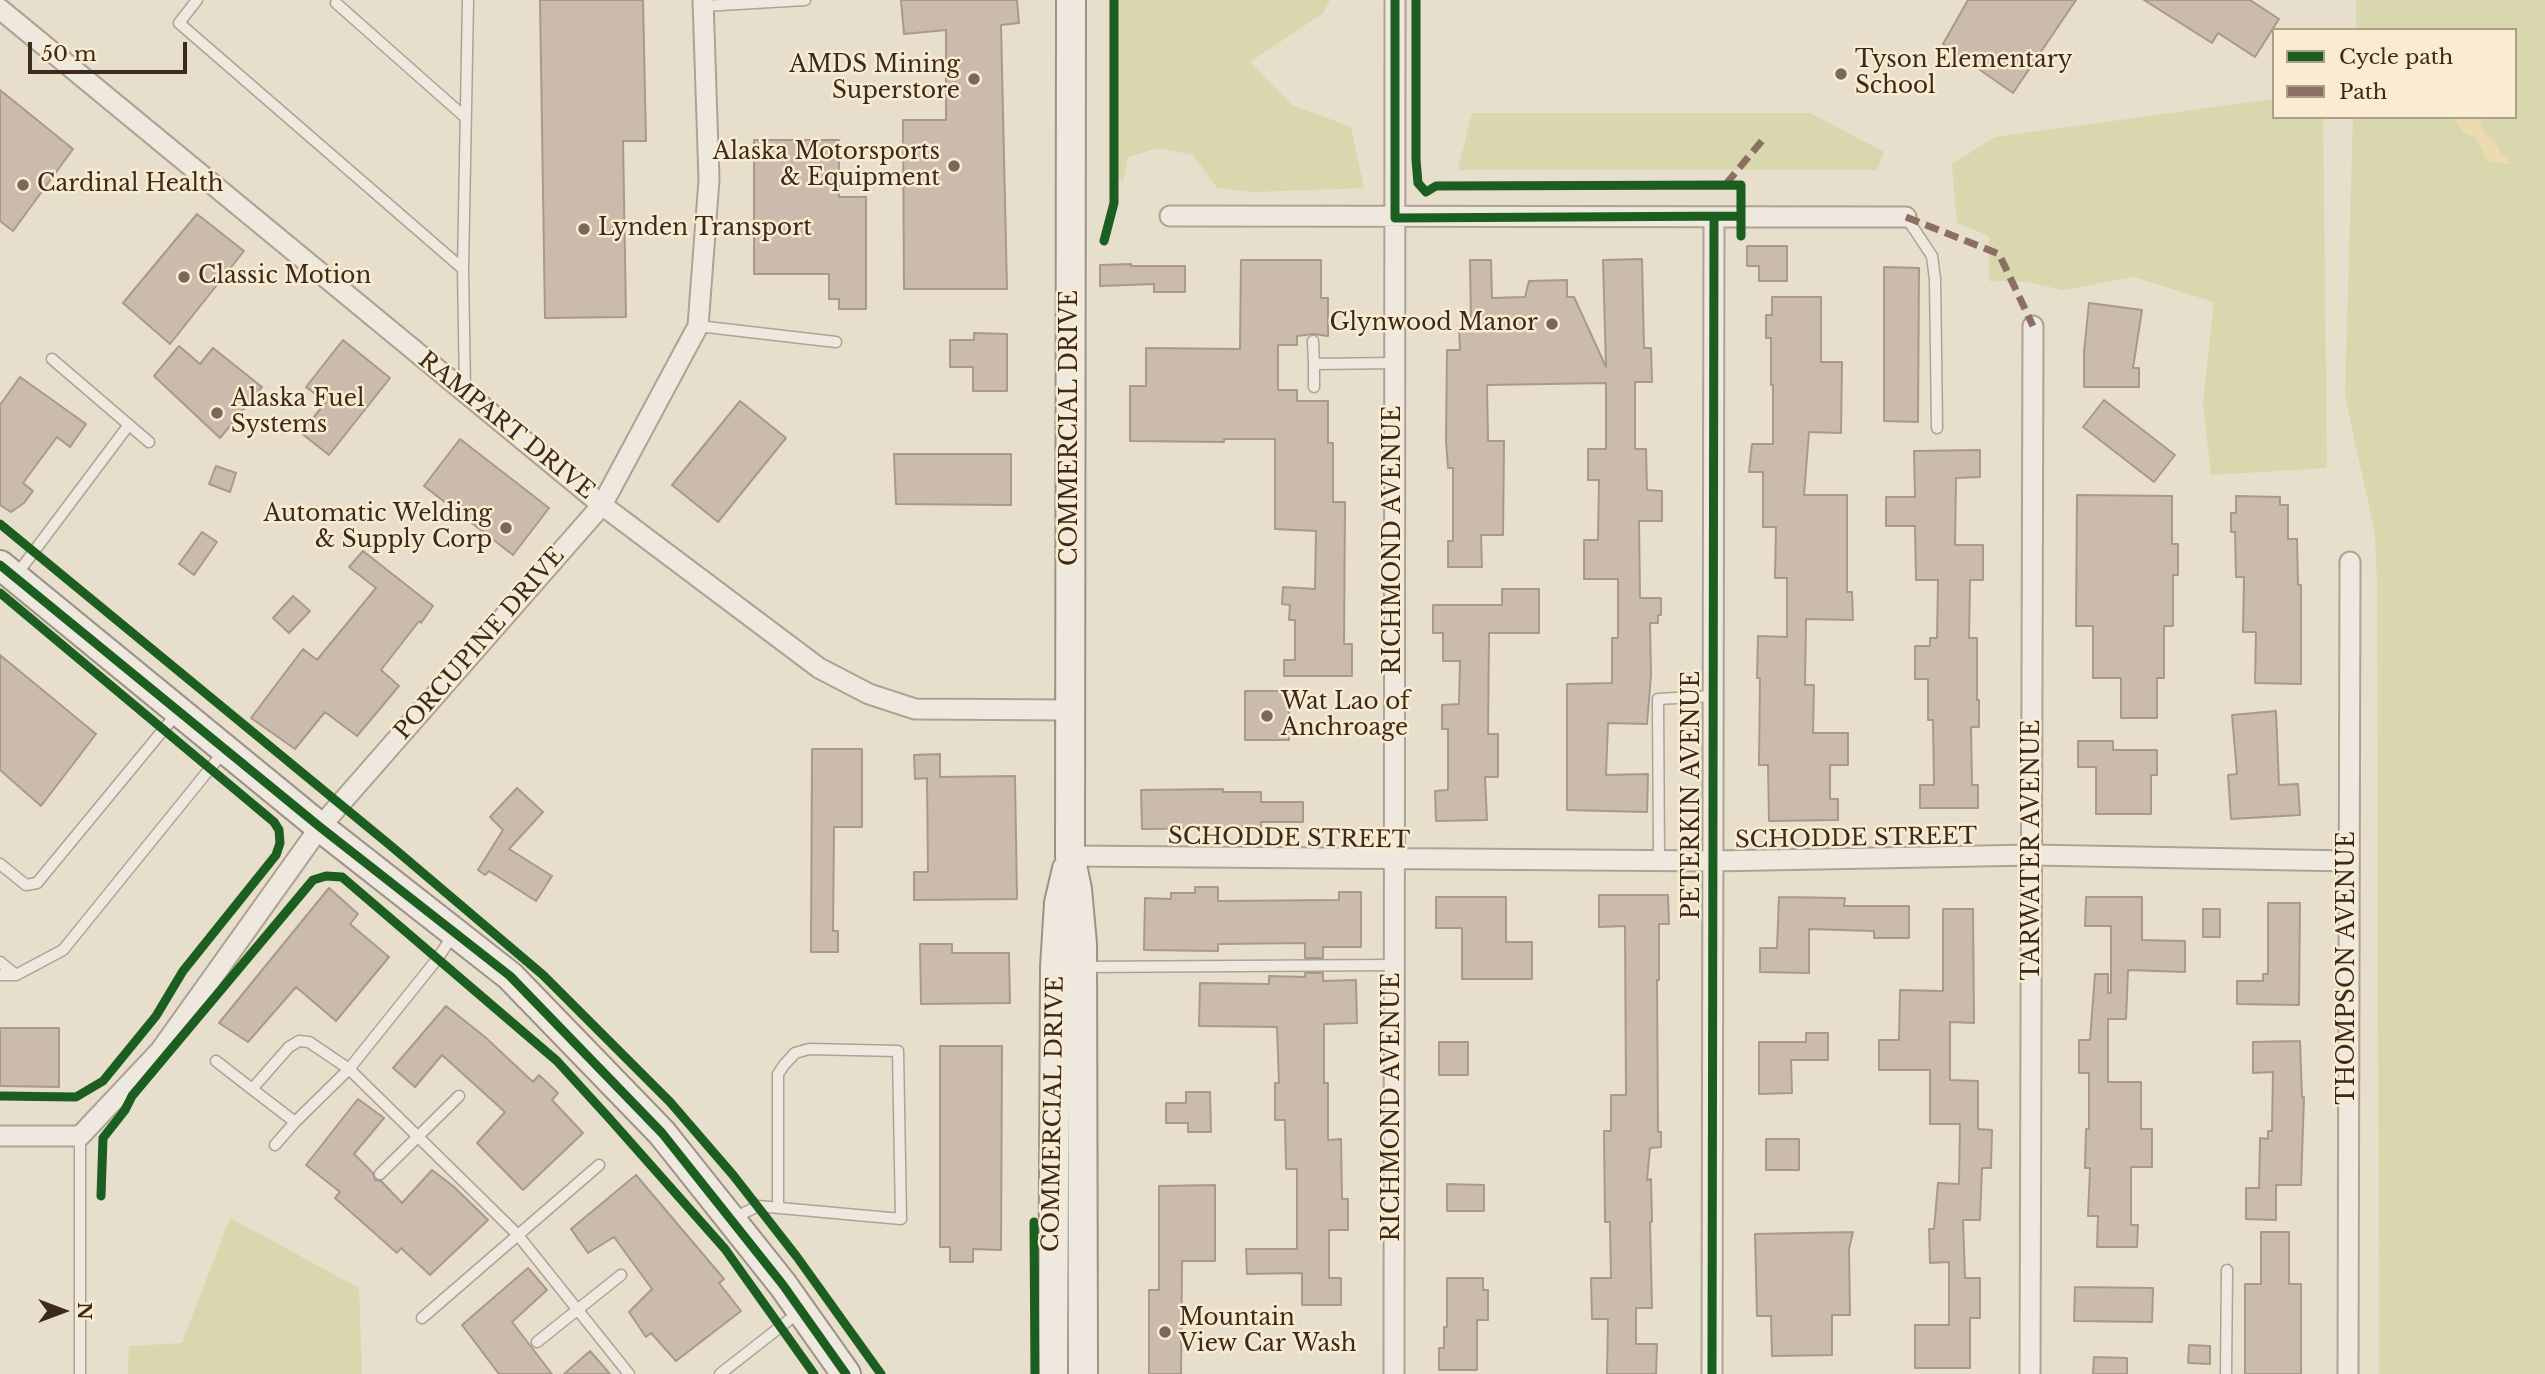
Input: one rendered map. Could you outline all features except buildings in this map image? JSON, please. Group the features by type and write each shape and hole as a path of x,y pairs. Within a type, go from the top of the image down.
{"main road":[{"name":"COMMERCIAL DRIVE","path":"1071,0 1070,856 1079,911 1082,967 1083,1374"},
{"path":"7,571 320,827 510,976 662,1133 802,1311 846,1374"},
{"name":"COMMERCIAL DRIVE","path":"1053,1374 1055,967 1059,903 1070,856"}],"street":[{"name":"RICHMOND AVENUE","path":"1394,1374 1395,0"},
{"name":"PORCUPINE DRIVE","path":"79,1136 160,1052 320,827 602,505 698,326 709,180 704,3"},
{"name":"RAMPART DRIVE","path":"0,9 602,505 819,668 869,694 915,709 1071,710"},
{"path":"1170,216 1906,217"},
{"name":"PETERKIN AVENUE","path":"1712,1374 1714,217"},
{"name":"TARWATER AVENUE","path":"2030,1374 2033,326"},
{"name":"THOMPSON AVENUE","path":"2348,1374 2350,562"},
{"name":"SCHODDE STREET","path":"1070,856 1713,861 2033,855 2348,861"},
{"path":"0,1136 79,1136"}],"lane":[{"path":"197,0 179,23 463,270"},
{"path":"465,392 463,270 468,0"},
{"path":"704,3 804,0"},
{"path":"335,1 466,118"},
{"path":"1906,217 1931,256 1936,279 1937,428"},
{"path":"698,326 835,342"},
{"path":"1313,341 1314,387"},
{"path":"52,359 149,442"},
{"path":"1314,364 1395,362"},
{"path":"7,571 128,426"},
{"path":"1659,861 1658,699 1713,696"},
{"path":"0,864 26,885 37,883 178,711"},
{"path":"0,975 16,975 63,950 225,750"},
{"path":"275,1145 349,1069 438,958 454,933"},
{"path":"0,962 16,975"},
{"path":"1082,967 1393,965"},
{"path":"252,1088 289,1047 299,1041 309,1042 349,1069 517,1234 629,1374"},
{"path":"731,1220 758,1206 778,1208 901,1219 898,1052 809,1049 796,1053 778,1074 778,1208"},
{"path":"216,1061 295,1122"},
{"path":"380,1174 458,1096"},
{"path":"79,1136 79,1374"},
{"path":"422,1318 598,1165"},
{"path":"2226,1374 2227,1270"},
{"path":"537,1342 621,1275"},
{"path":"720,1374 802,1311"}],"shaded area":[{"path":"1117,0 1330,0 1322,14 1250,62 1292,105 1351,127 1364,188 1255,192 1217,188 1193,155 1158,148 1128,157 1123,182 1117,176"},
{"path":"2356,0 2545,0 2545,1374 2379,1374 2377,581 2375,533 2345,396 2353,119 2517,119 2517,28 2356,28"},
{"path":"2272,99 2272,119 2323,119 2327,468 2211,475 2203,402 2214,302 2134,277 2063,290 2028,282 1989,281 1989,236 1957,223 1952,164 1995,137"},
{"path":"1472,113 1810,113 1884,152 1877,170 1458,170"},
{"path":"230,1218 359,1288 362,1374 128,1374 129,1346 182,1343"}],"sand":[{"path":"2455,119 2481,119 2481,127 2489,137 2494,138 2499,150 2512,164 2486,159 2476,138 2463,132"}],"marked path":[{"path":"1726,184 1765,137"},
{"path":"1906,217 1999,254 2033,326"}],"cycle path":[{"path":"1104,241 1114,203 1114,0"},
{"path":"1395,0 1395,218 1741,216"},
{"path":"1416,0 1416,160 1418,183 1426,192 1436,186 1741,185 1741,236"},
{"path":"1712,1374 1714,217"},
{"path":"0,524 391,846 543,975 670,1102 733,1175 797,1257 881,1374"},
{"path":"0,565 320,827 510,976 662,1133 783,1285 846,1374"},
{"path":"0,593 274,822 279,830 280,843 276,855 183,971 156,1016 103,1081 76,1097 0,1096"},
{"path":"101,1196 103,1138 125,1110 132,1096 313,880 326,876 342,877 557,1061 725,1249 814,1374"},
{"path":"1034,1222 1035,1374"}],"place":[{"name":"Tyson Elementary School","path":"1841,74"},
{"name":"AMDS Mining Superstore","path":"974,79"},
{"name":"Alaska Motorsports & Equipment","path":"954,166"},
{"name":"Cardinal Health","path":"23,185"},
{"name":"Lynden Transport","path":"584,229"},
{"name":"Classic Motion","path":"184,277"},
{"name":"Glynwood Manor","path":"1552,324"},
{"name":"Alaska Fuel Systems","path":"217,413"},
{"name":"Automatic Welding & Supply Corp","path":"506,528"},
{"name":"Wat Lao of Anchroage","path":"1267,716"},
{"name":"Mountain View Car Wash","path":"1165,1332"}]}
